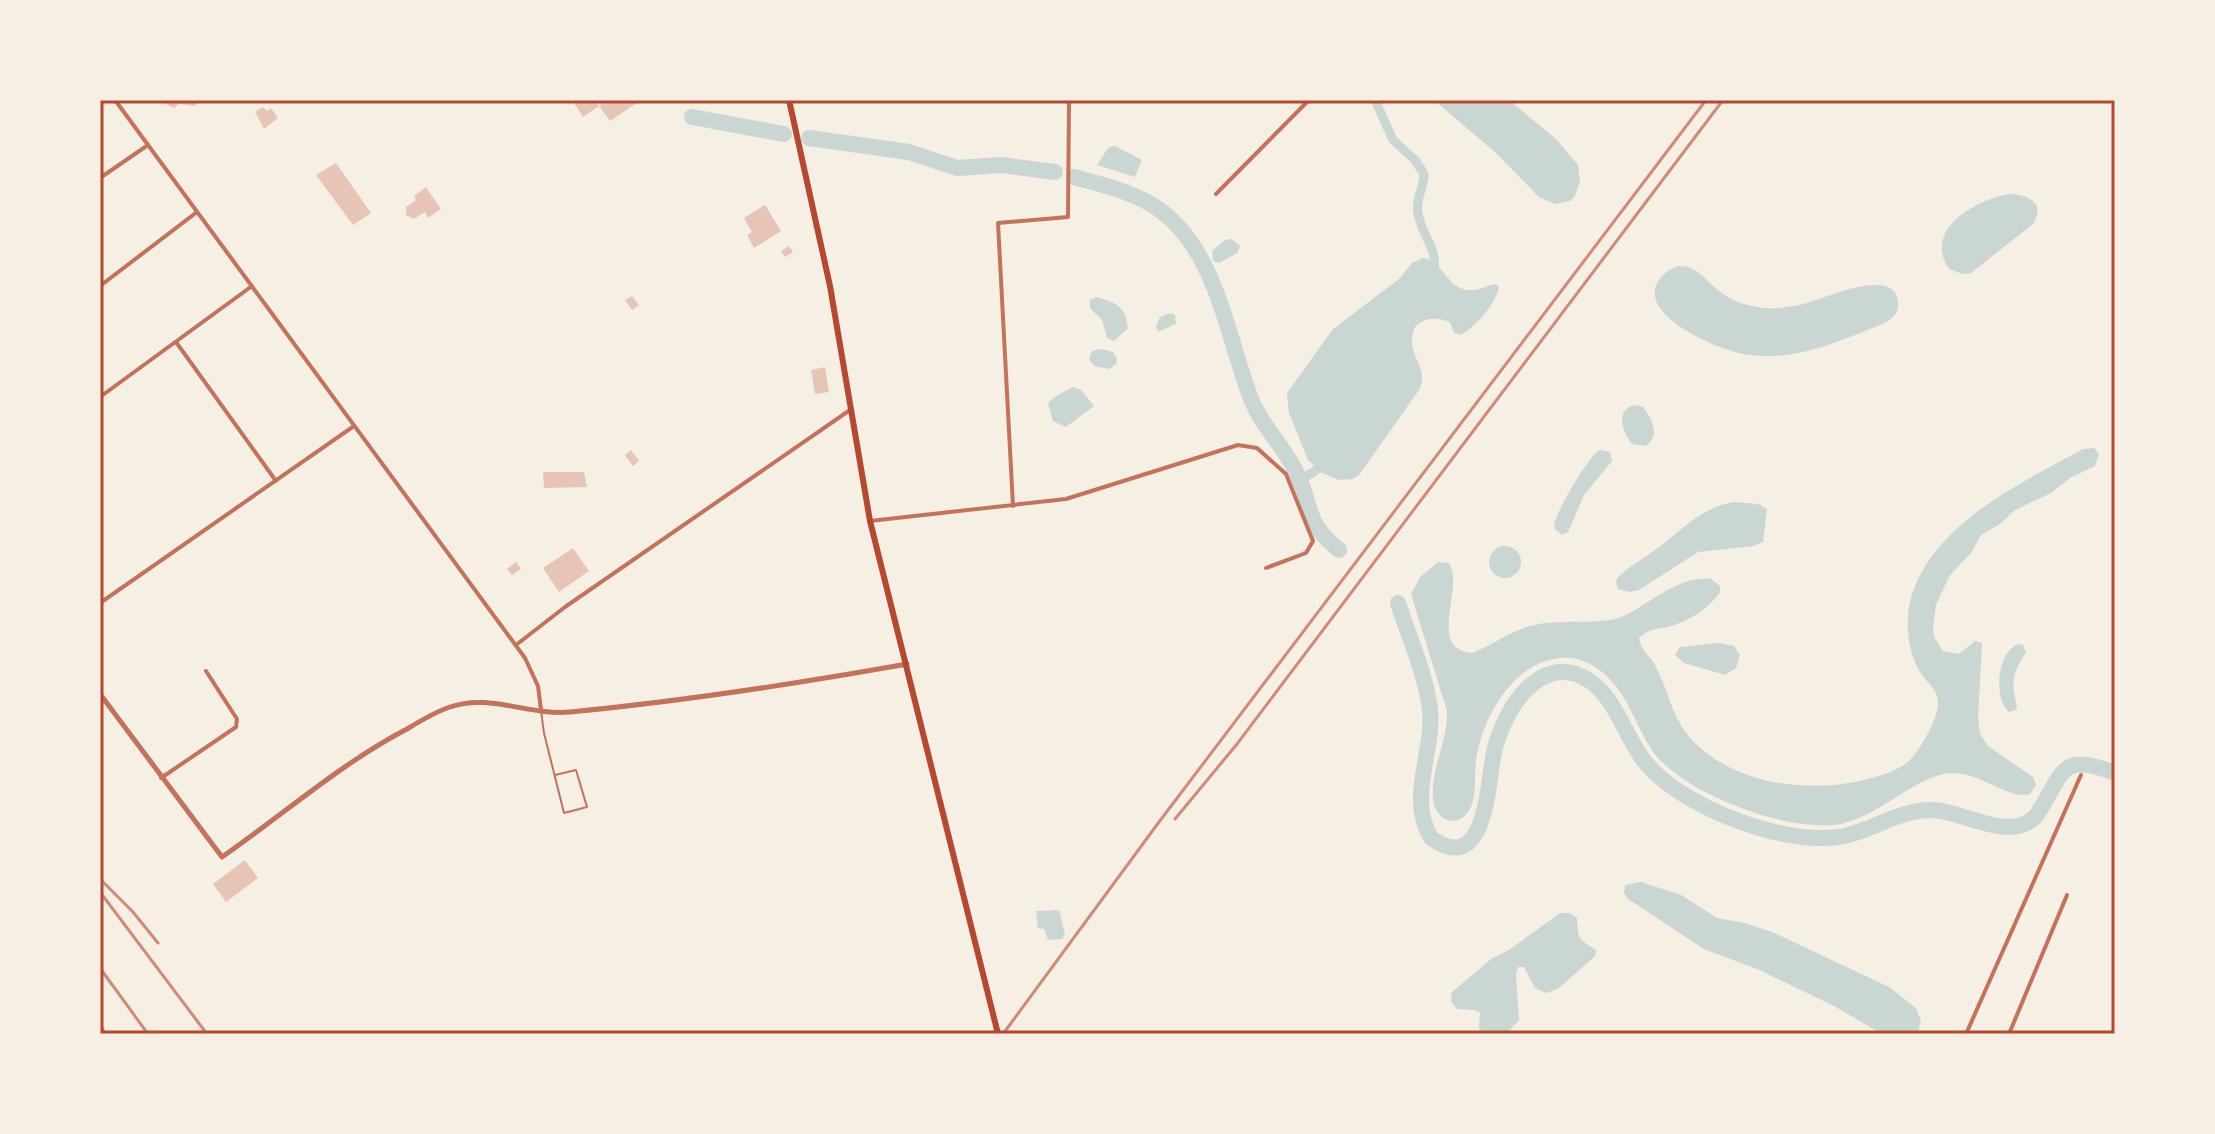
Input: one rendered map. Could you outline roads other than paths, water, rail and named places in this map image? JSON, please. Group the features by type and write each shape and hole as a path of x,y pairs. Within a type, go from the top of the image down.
{"main road":[{"path":"789,100 830,286 870,521 998,1034"}],"street":[{"path":"115,100 516,645 535,678 541,710"},
{"path":"1013,506 998,223 1068,217 1069,100"},
{"path":"1216,194 1309,100"},
{"path":"100,178 148,145"},
{"path":"100,286 197,212"},
{"path":"100,397 252,286"},
{"path":"176,342 276,481"},
{"path":"516,645 565,607 850,410"},
{"path":"100,603 354,426"},
{"path":"870,521 1066,499 1238,445 1257,448 1286,474 1313,541 1306,553 1266,568"},
{"path":"100,694 222,857 347,764 451,706 495,702 567,712 734,693 907,664"},
{"path":"161,778 236,727 237,719 206,671"},
{"path":"1966,1034 2081,775"},
{"path":"2009,1034 2067,895"}],"lane":[{"path":"541,710 544,733 564,813 587,807 576,770 555,775"}],"waterway":[{"path":"1375,100 1393,140 1415,160 1424,174 1417,208 1434,258 1433,275"},
{"path":"692,117 784,134"},
{"path":"809,138 909,152 957,168 1001,165 1055,172"},
{"path":"1074,177 1122,191 1149,203 1171,219 1189,240 1215,290 1251,399 1296,472 1314,522 1339,550"},
{"path":"1301,480 1325,464"},
{"path":"1398,603 1421,670 1430,710 1421,791 1424,823 1431,838 1450,847 1464,845 1475,835 1487,800 1495,748 1512,708 1532,684 1558,672 1576,674 1599,689 1615,710 1642,758 1658,776 1680,792 1734,820 1793,836 1844,836 1908,813 1931,810 2012,827 2035,817 2058,779 2071,766 2096,767 2115,773"}],"railway":[{"path":"1003,1034 1159,822 1706,100"},
{"path":"1175,819 1237,744 1723,100"},
{"path":"100,879 158,943"},
{"path":"100,892 207,1034"},
{"path":"100,968 148,1034"},
{"path":"100,1024 105,1034"}]}
